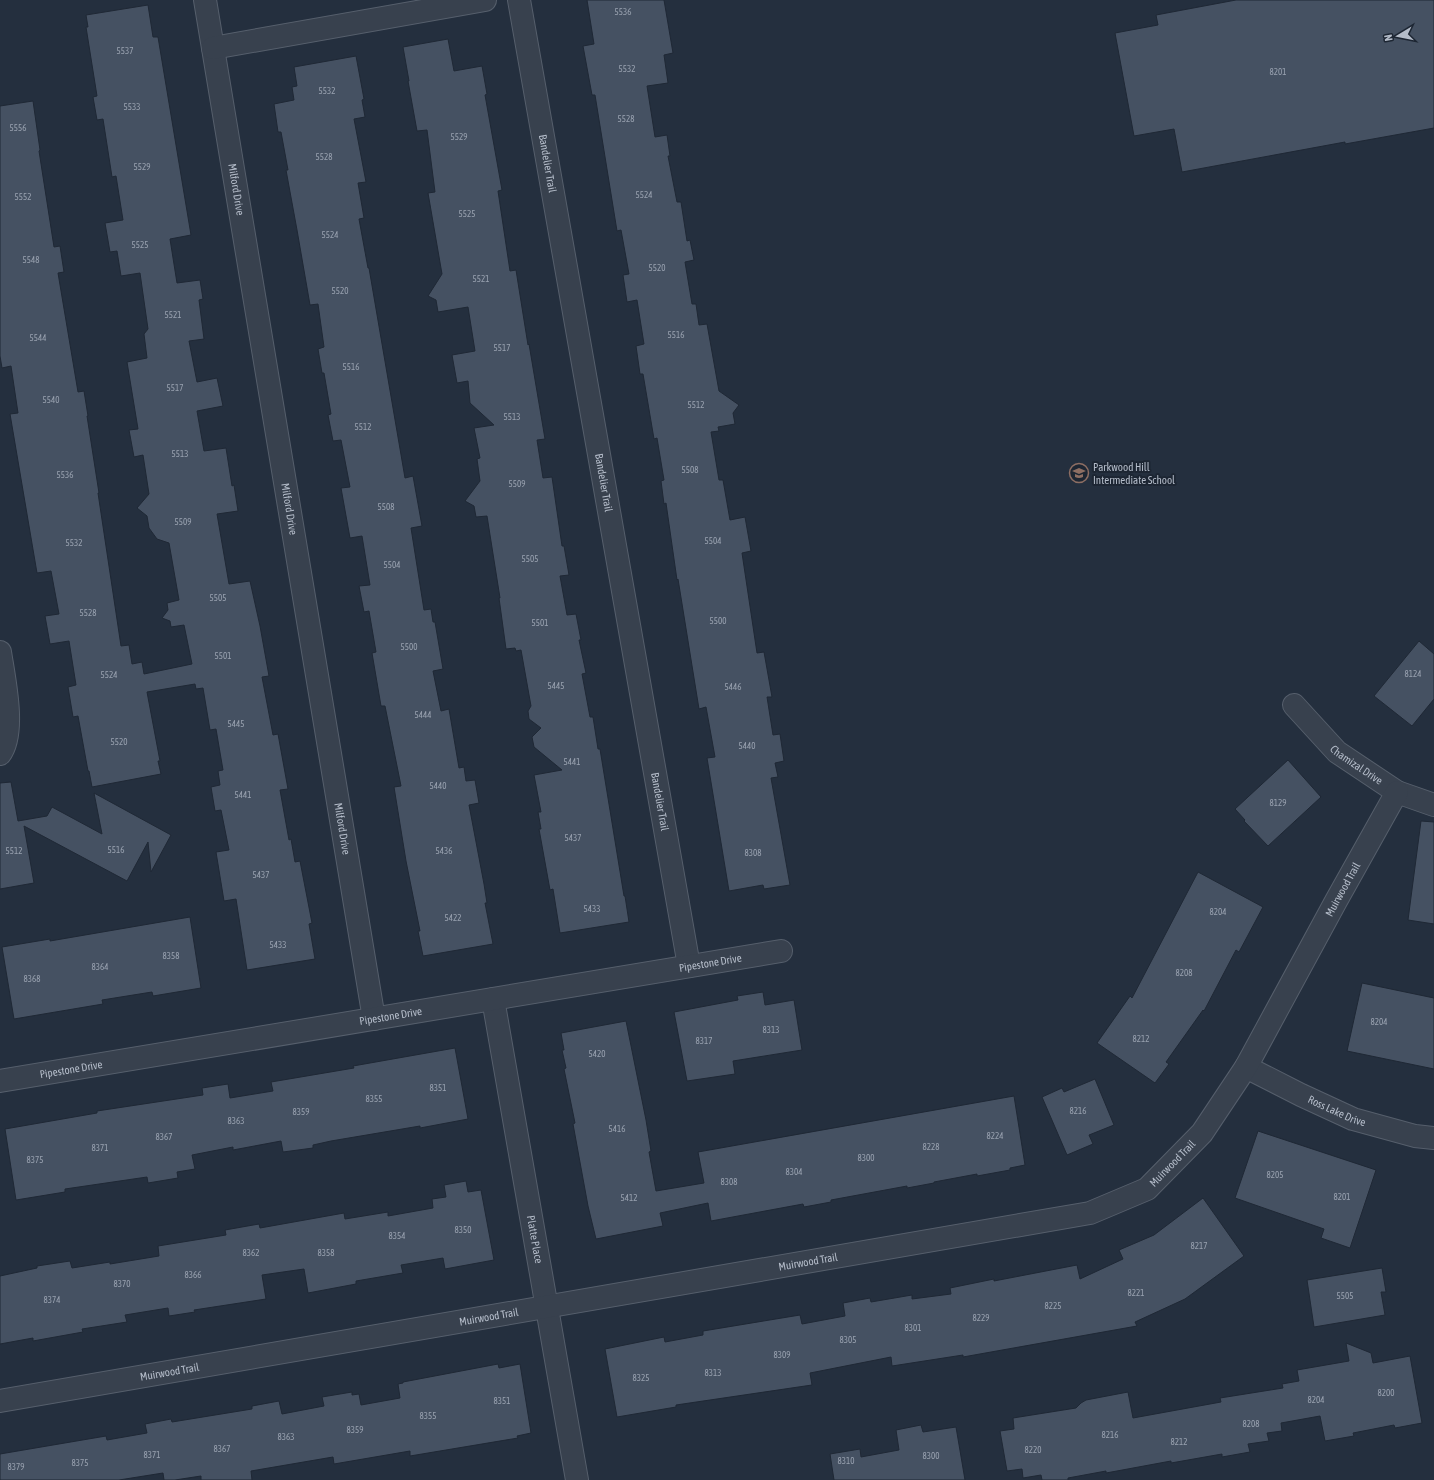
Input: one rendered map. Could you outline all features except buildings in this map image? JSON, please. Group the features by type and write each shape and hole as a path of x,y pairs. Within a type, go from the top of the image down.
{"street":[{"name":"Milford Drive","path":"205,0 374,1019"},
{"path":"213,48 485,0"},
{"name":"Bandelier Trail","path":"519,0 689,966"},
{"path":"0,652 7,692 8,722 4,749 0,754"},
{"name":"Chamizal Drive","path":"1294,705 1338,752 1397,792 1434,805"},
{"name":"Muirwood Trail","path":"0,1401 1090,1213 1147,1189 1202,1133 1246,1067 1397,792"},
{"name":"Pipestone Drive","path":"0,1081 781,951"},
{"name":"Platte Place","path":"493,999 577,1480"},
{"name":"Ross Lake Drive","path":"1246,1067 1353,1119 1415,1136 1434,1138"}],"place":[{"name":"Parkwood Hill Intermediate School","path":"1079,473"}]}
